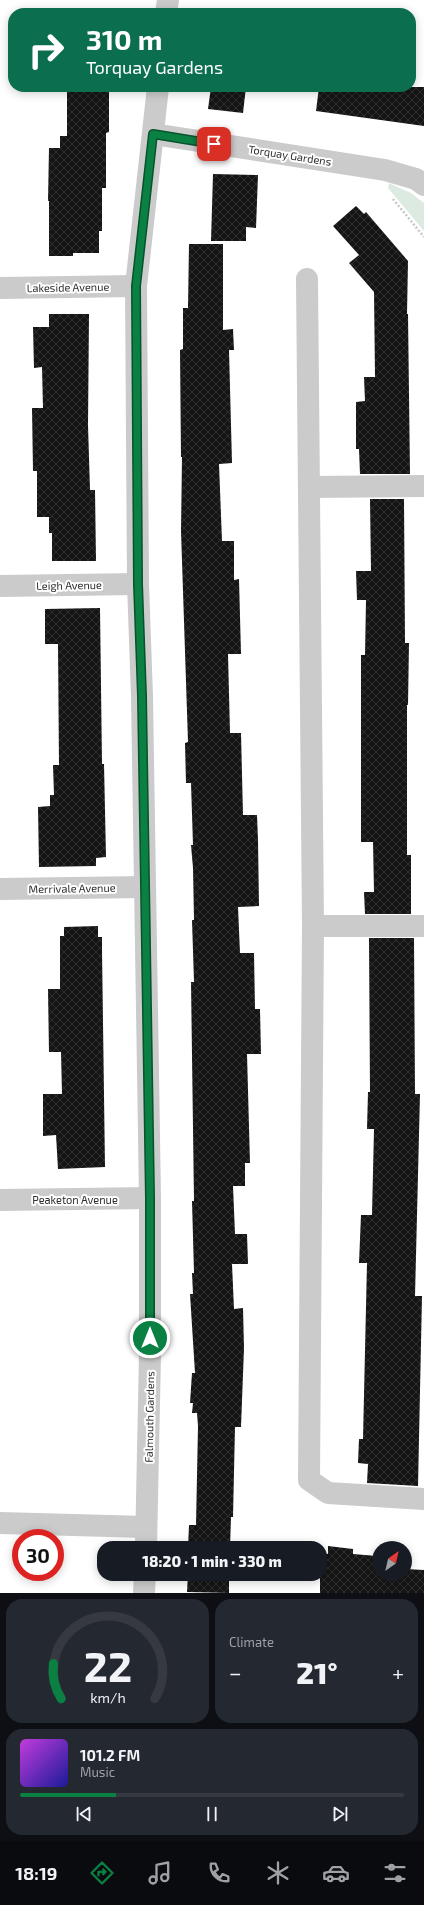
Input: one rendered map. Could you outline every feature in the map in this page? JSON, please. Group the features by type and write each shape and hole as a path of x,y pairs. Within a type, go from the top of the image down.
{"street":[{"name":"Falmouth Gardens","path":"146,1537 150,1354 150,1198 138,584 136,286 157,92"},
{"name":"Torquay Gardens","path":"153,134 385,170 416,179 424,185"},
{"path":"307,279 313,926 309,1480 328,1493 424,1499"},
{"name":"Lakeside Avenue","path":"0,288 136,286"},
{"path":"309,487 424,486"},
{"name":"Leigh Avenue","path":"0,586 138,584"},
{"name":"Merrivale Avenue","path":"0,889 145,886"},
{"path":"313,926 424,926"},
{"name":"Peaketon Avenue","path":"0,1200 150,1198"},
{"path":"0,1523 146,1537"},
{"path":"144,1593 145,1581"}],"path":[{"path":"385,170 382,186 424,237"}],"shaded area":[{"path":"389,183 411,193 424,203 424,231 388,188"}],"building":[{"path":"416,87 424,87 424,126 316,111 318,92 416,92"},
{"path":"67,92 109,92 109,132 106,133 106,188 102,188 102,231 99,231 99,253 73,253 73,256 49,256 49,148 60,148 60,136 67,136"},
{"path":"210,92 245,92 243,113 208,109"},
{"path":"213,174 258,175 256,228 246,227 246,241 211,241"},
{"path":"356,206 364,214 366,212 408,261 407,314 410,474 360,474 359,449 356,449 356,402 365,401 364,377 375,377 374,292 349,263 359,255 333,226"},
{"path":"189,244 223,244 223,330 233,329 234,350 229,350 232,463 219,464 222,541 234,541 234,580 239,579 241,654 228,654 230,733 241,733 243,815 257,815 258,840 259,906 238,907 240,953 254,953 255,1009 260,1009 261,1054 247,1054 250,1163 245,1163 245,1186 233,1186 235,1234 247,1234 248,1264 232,1264 234,1309 243,1308 244,1348 241,1427 235,1427 233,1517 231,1517 230,1541 188,1541 189,1525 196,1525 198,1426 197,1413 192,1413 193,1403 190,1403 192,1373 195,1373 190,1294 193,1294 192,1273 194,1273 192,1201 194,1201 191,982 194,982 192,920 194,920 191,845 193,845 191,783 186,783 185,743 188,742 181,531 182,457 180,350 183,349 183,308 188,308"},
{"path":"49,314 89,314 88,425 90,490 95,490 96,561 52,561 52,533 49,533 49,517 37,517 37,471 33,471 32,408 43,408 42,367 34,368 33,327 49,327"},
{"path":"370,499 404,499 405,643 409,643 407,705 407,855 411,855 411,914 365,914 364,892 374,892 373,842 361,842 361,655 365,655 366,600 357,600 356,571 371,571"},
{"path":"100,608 102,764 104,764 106,857 96,858 96,866 39,867 38,807 50,806 50,795 54,795 53,765 59,765 58,644 45,644 45,609"},
{"path":"98,926 98,937 102,937 105,1167 58,1169 56,1135 43,1136 43,1094 62,1094 61,1052 49,1052 48,989 60,989 60,936 64,936 64,927"},
{"path":"369,938 414,938 415,1094 420,1094 415,1296 422,1296 418,1486 367,1483 368,1464 358,1463 359,1439 363,1439 367,1263 359,1263 361,1215 372,1215 374,1129 367,1129 368,1092 370,1092"},
{"path":"328,1546 353,1549 353,1554 372,1556 372,1581 412,1581 412,1569 424,1570 424,1593 320,1593 320,1581 327,1581"},
{"path":"188,1581 229,1581 229,1593 187,1592"}],"route":[{"path":"150,1338 150,1198 142,696 138,584 136,286 153,134 214,144"}]}
